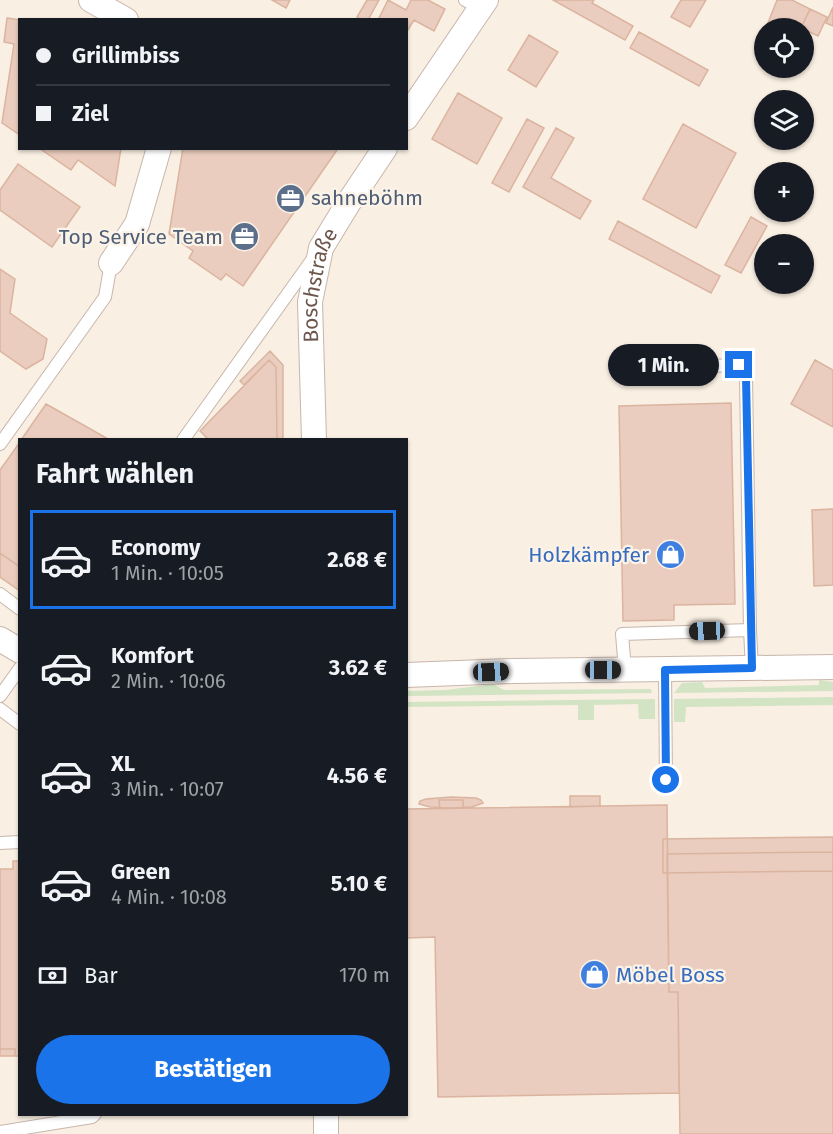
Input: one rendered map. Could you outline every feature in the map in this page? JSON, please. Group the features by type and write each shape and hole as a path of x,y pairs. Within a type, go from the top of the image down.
{"street":[{"path":"91,0 122,18"},
{"path":"408,114 477,3"},
{"path":"111,263 137,224 158,150"},
{"name":"Boschstraße","path":"314,438 310,302 321,248 384,150"},
{"path":"0,639 18,650"},
{"path":"408,675 513,671 833,667"},
{"path":"326,1116 326,1134"}],"lane":[{"path":"184,438 321,248"},
{"path":"0,444 105,297 111,263"},
{"path":"637,368 739,365 746,377 752,668"},
{"path":"0,594 18,608"},
{"path":"625,670 622,634 750,630"},
{"path":"665,670 666,780"},
{"path":"0,696 18,671"},
{"path":"0,710 18,723"},
{"path":"0,843 18,842"},
{"path":"0,1132 93,1116"}],"green space":[{"path":"819,680 833,682 833,691 674,693 682,683 702,682 705,688 819,685"},
{"path":"493,684 504,690 651,689 652,693 408,696 408,691 446,690"},
{"path":"833,697 833,705 686,707 685,722 674,722 674,699"},
{"path":"655,699 655,719 639,719 638,704 594,705 594,720 578,720 578,705 408,707 408,702"}],"building":[{"path":"272,0 290,0 286,8"},
{"path":"367,0 379,0 369,18 357,17"},
{"path":"388,0 406,10 411,0 428,0 445,9 434,31 414,20 408,30 408,18 379,18"},
{"path":"553,0 594,0 592,3 633,26 625,40"},
{"path":"681,0 706,0 690,27 671,17"},
{"path":"777,0 792,0 810,9 806,18 770,18"},
{"path":"833,7 833,26 826,23"},
{"path":"810,9 827,17 818,36 814,34 814,18 806,18"},
{"path":"7,18 18,20 18,134 2,123 14,44 4,42"},
{"path":"639,32 708,70 699,86 630,48"},
{"path":"529,35 558,52 536,87 508,70"},
{"path":"458,93 502,118 477,164 432,139"},
{"path":"527,119 544,128 509,192 492,183"},
{"path":"683,124 736,153 696,228 643,199"},
{"path":"556,128 574,138 551,178 591,201 580,219 523,187"},
{"path":"42,150 121,150 115,186 78,160 71,170"},
{"path":"183,150 337,150 243,286 226,274 221,280 189,258 193,251 169,234"},
{"path":"18,164 80,207 52,247 0,210 0,190"},
{"path":"751,217 754,222 767,226 763,234 754,234 754,250 741,273 725,265"},
{"path":"618,221 720,276 711,293 609,239"},
{"path":"0,269 15,279 10,313 47,339 43,359 26,369 0,351"},
{"path":"270,351 283,365 283,438 277,438 276,367 269,360 244,385 240,381"},
{"path":"269,360 276,367 277,438 207,438 200,431"},
{"path":"815,360 833,370 833,427 791,404"},
{"path":"731,403 735,604 674,605 674,620 623,621 619,406"},
{"path":"46,404 106,438 22,438"},
{"path":"18,445 18,566 0,553 0,470"},
{"path":"833,509 833,585 814,586 812,510"},
{"path":"0,553 18,566 18,590 0,577"},
{"path":"570,796 600,796 600,806 570,807"},
{"path":"476,798 483,803 472,807 451,808 419,804 420,801 426,799"},
{"path":"439,800 463,800 463,808 440,808"},
{"path":"667,805 669,992 678,992 679,1093 438,1097 435,937 408,938 408,809"},
{"path":"833,837 833,871 663,873 663,839"},
{"path":"833,852 833,1134 680,1134 678,992 669,992 667,854"},
{"path":"13,861 18,861 18,1056 15,1056 15,1049 0,1049 0,869 13,869"},
{"path":"0,1049 15,1049 15,1056 0,1056"}],"place":[{"name":"sahneböhm","path":"290,198"},
{"name":"Top Service Team","path":"244,237"},
{"name":"Holzkämpfer","path":"670,555"},
{"name":"Möbel Boss","path":"595,975"}],"route":[{"path":"666,780 665,670 752,668 746,377 739,365"}]}
